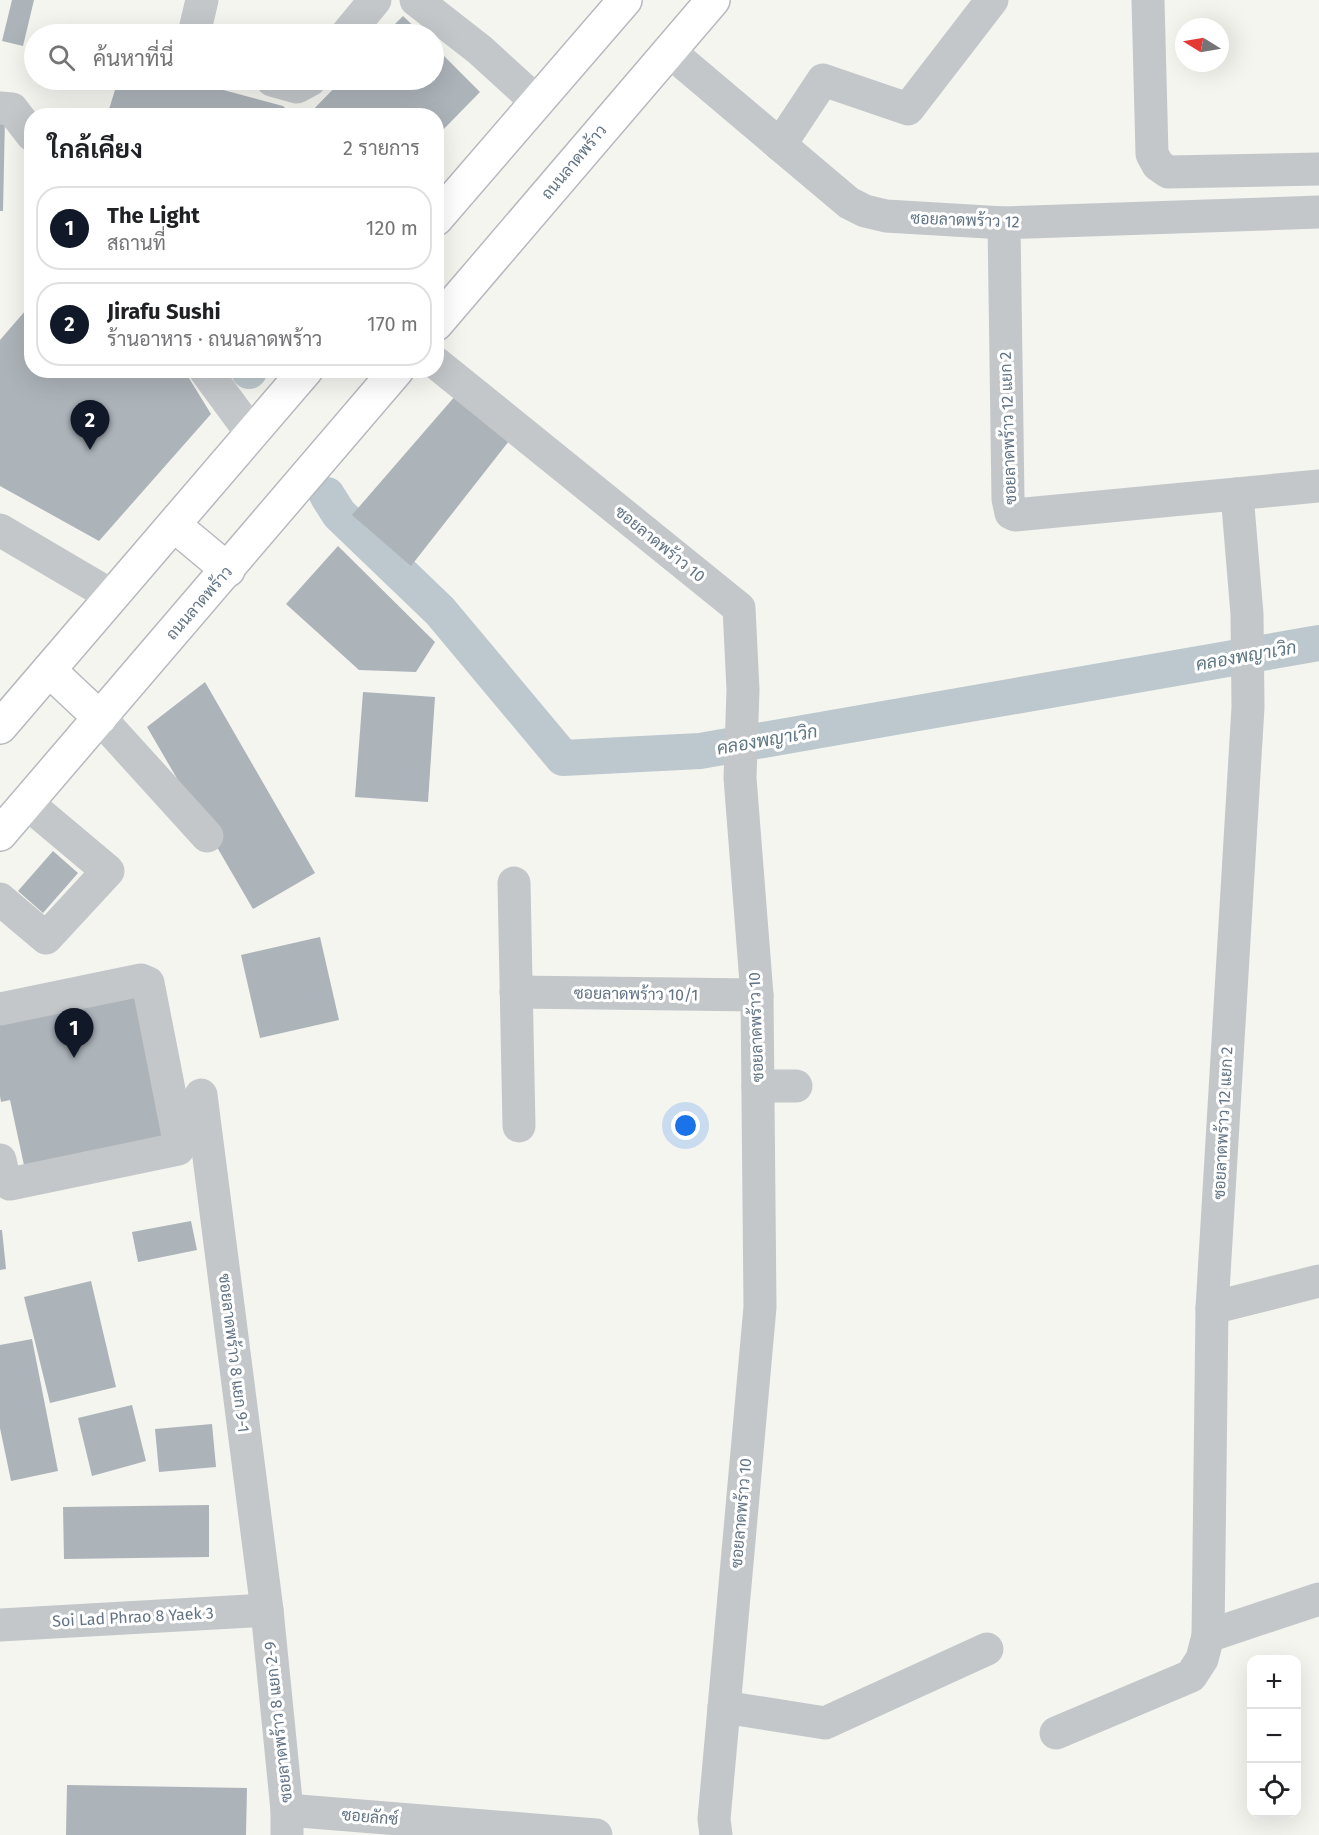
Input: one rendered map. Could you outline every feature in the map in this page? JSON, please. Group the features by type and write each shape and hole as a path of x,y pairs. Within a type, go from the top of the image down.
{"main road":[{"path":"444,210 625,0"},
{"name":"ถนนลาดพร้าว","path":"444,315 713,0"},
{"path":"0,728 299,378"},
{"name":"ถนนลาดพร้าว","path":"0,834 390,378"},
{"path":"174,525 228,570"},
{"path":"49,670 100,718"}],"street":[{"path":"196,24 202,0"},
{"path":"355,24 375,0"},
{"path":"416,0 480,50 537,102"},
{"path":"780,145 822,80 908,109 992,0"},
{"path":"1148,0 1152,154 1158,165 1168,172 1319,169"},
{"name":"ซอยลาดพร้าว 12","path":"669,51 849,203 865,211 886,216 1004,223 1319,212"},
{"path":"0,108 12,109 24,125"},
{"name":"ซอยลาดพร้าว 12 แยก 2","path":"1004,223 1008,499 1011,513 1015,515 1319,486"},
{"name":"ซอยลาดพร้าว 10","path":"444,369 739,608 743,690 740,778 757,995 760,1307 714,1819 716,1835"},
{"path":"211,378 252,434"},
{"name":"ซอยลาดพร้าว 12 แยก 2","path":"1056,1732 1191,1676 1202,1659 1208,1636 1212,1308 1248,707 1247,614 1237,494"},
{"path":"0,530 112,596"},
{"path":"100,718 207,836"},
{"path":"0,899 46,938 108,871 27,803"},
{"path":"514,883 519,1126"},
{"path":"0,1009 141,980 148,983 180,1146 178,1149 10,1184 4,1178 0,1160"},
{"name":"ซอยลาดพร้าว 10/1","path":"516,992 757,995"},
{"path":"758,1086 796,1086"},
{"name":"ซอยลาดพร้าว 8 แยก 9-1","path":"201,1095 267,1610"},
{"path":"1212,1308 1319,1281"},
{"path":"1208,1636 1319,1599"},
{"name":"Soi Lad Phrao 8 Yaek 3","path":"0,1625 267,1610"},
{"name":"ซอยลาดพร้าว 8 แยก 2-9","path":"267,1610 287,1823"},
{"path":"724,1707 825,1723 987,1648"},
{"name":"ซอยลักซ์","path":"287,1823 596,1835"}],"building":[{"path":"12,0 34,0 28,24 24,24 23,46 2,41"},
{"path":"403,16 411,24 395,24"},
{"path":"444,56 480,92 444,129 444,108 315,108 332,90 444,90"},
{"path":"115,90 223,90 285,108 109,108"},
{"path":"0,117 5,117 3,211 0,211"},
{"path":"24,312 24,378 189,378 211,414 99,541 0,486 0,340"},
{"path":"456,395 509,441 411,566 352,515"},
{"path":"338,546 435,642 416,672 359,670 286,604"},
{"path":"205,682 315,873 253,909 147,727"},
{"path":"363,692 435,697 428,802 355,797"},
{"path":"53,851 78,873 43,913 18,891"},
{"path":"320,937 339,1020 260,1038 241,955"},
{"path":"134,990 166,1140 25,1170 10,1100 1,1102 0,1096 0,1019"},
{"path":"191,1221 197,1250 138,1262 132,1232"},
{"path":"0,1230 2,1230 6,1269 0,1270"},
{"path":"91,1281 116,1387 50,1403 24,1297"},
{"path":"32,1339 58,1471 11,1481 0,1428 0,1345"},
{"path":"132,1405 146,1461 92,1476 78,1418"},
{"path":"212,1424 216,1467 159,1472 155,1429"},
{"path":"209,1505 209,1557 64,1559 63,1507"},
{"path":"67,1785 247,1788 246,1835 66,1835"}],"waterway":[{"name":"คลองพญาเวิก","path":"327,495 339,514 440,611 563,758 700,751 1319,643"}],"place":[{"name":"Jirafu Sushi","path":"90,450"},
{"name":"The Light","path":"74,1058"}]}
